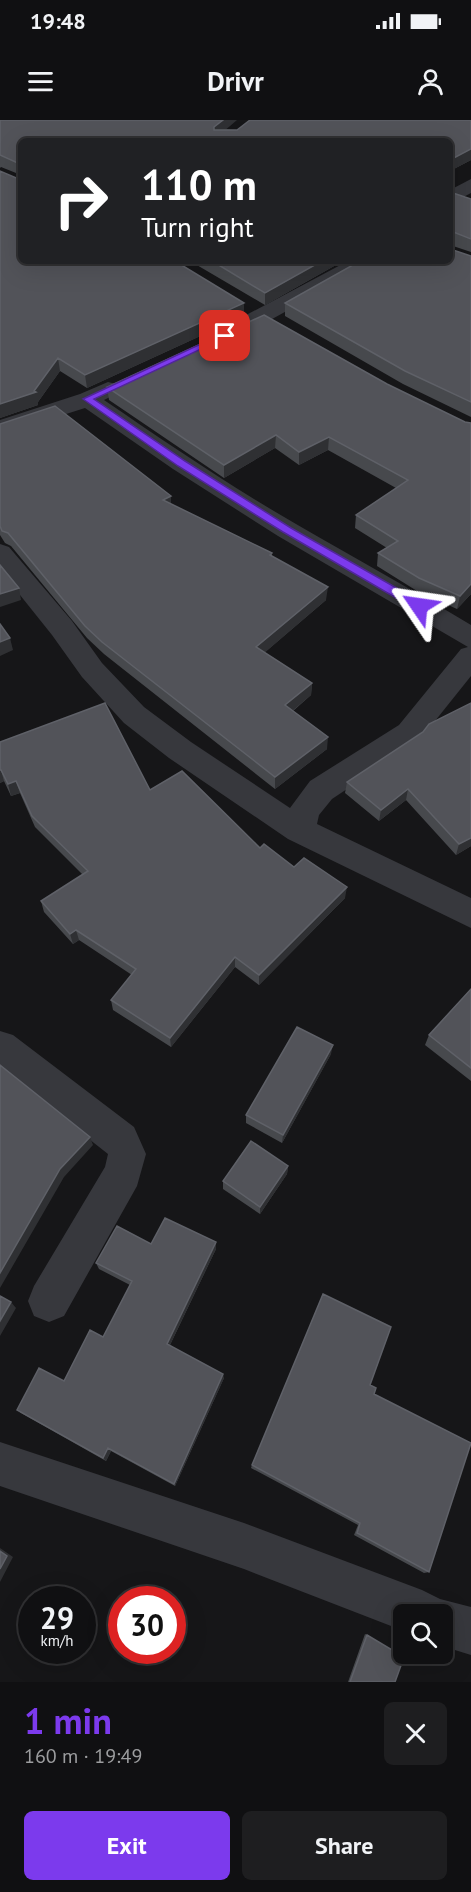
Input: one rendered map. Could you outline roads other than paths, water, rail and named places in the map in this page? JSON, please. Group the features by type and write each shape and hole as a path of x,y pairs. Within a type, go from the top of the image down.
{"street":[{"path":"453,196 471,185"},
{"path":"206,346 264,317 358,264"},
{"path":"238,301 284,328"},
{"path":"0,428 88,399 126,380"},
{"path":"88,399 182,464 287,530 385,585 471,638"},
{"path":"0,553 62,628 92,670 135,715 180,750 299,830 437,895 471,914"},
{"path":"299,830 305,810 321,790 409,733 471,656"},
{"path":"0,1047 121,1140 127,1154 123,1173 49,1301"},
{"path":"0,1464 244,1546 396,1604"},
{"path":"453,1625 471,1630"}]}
